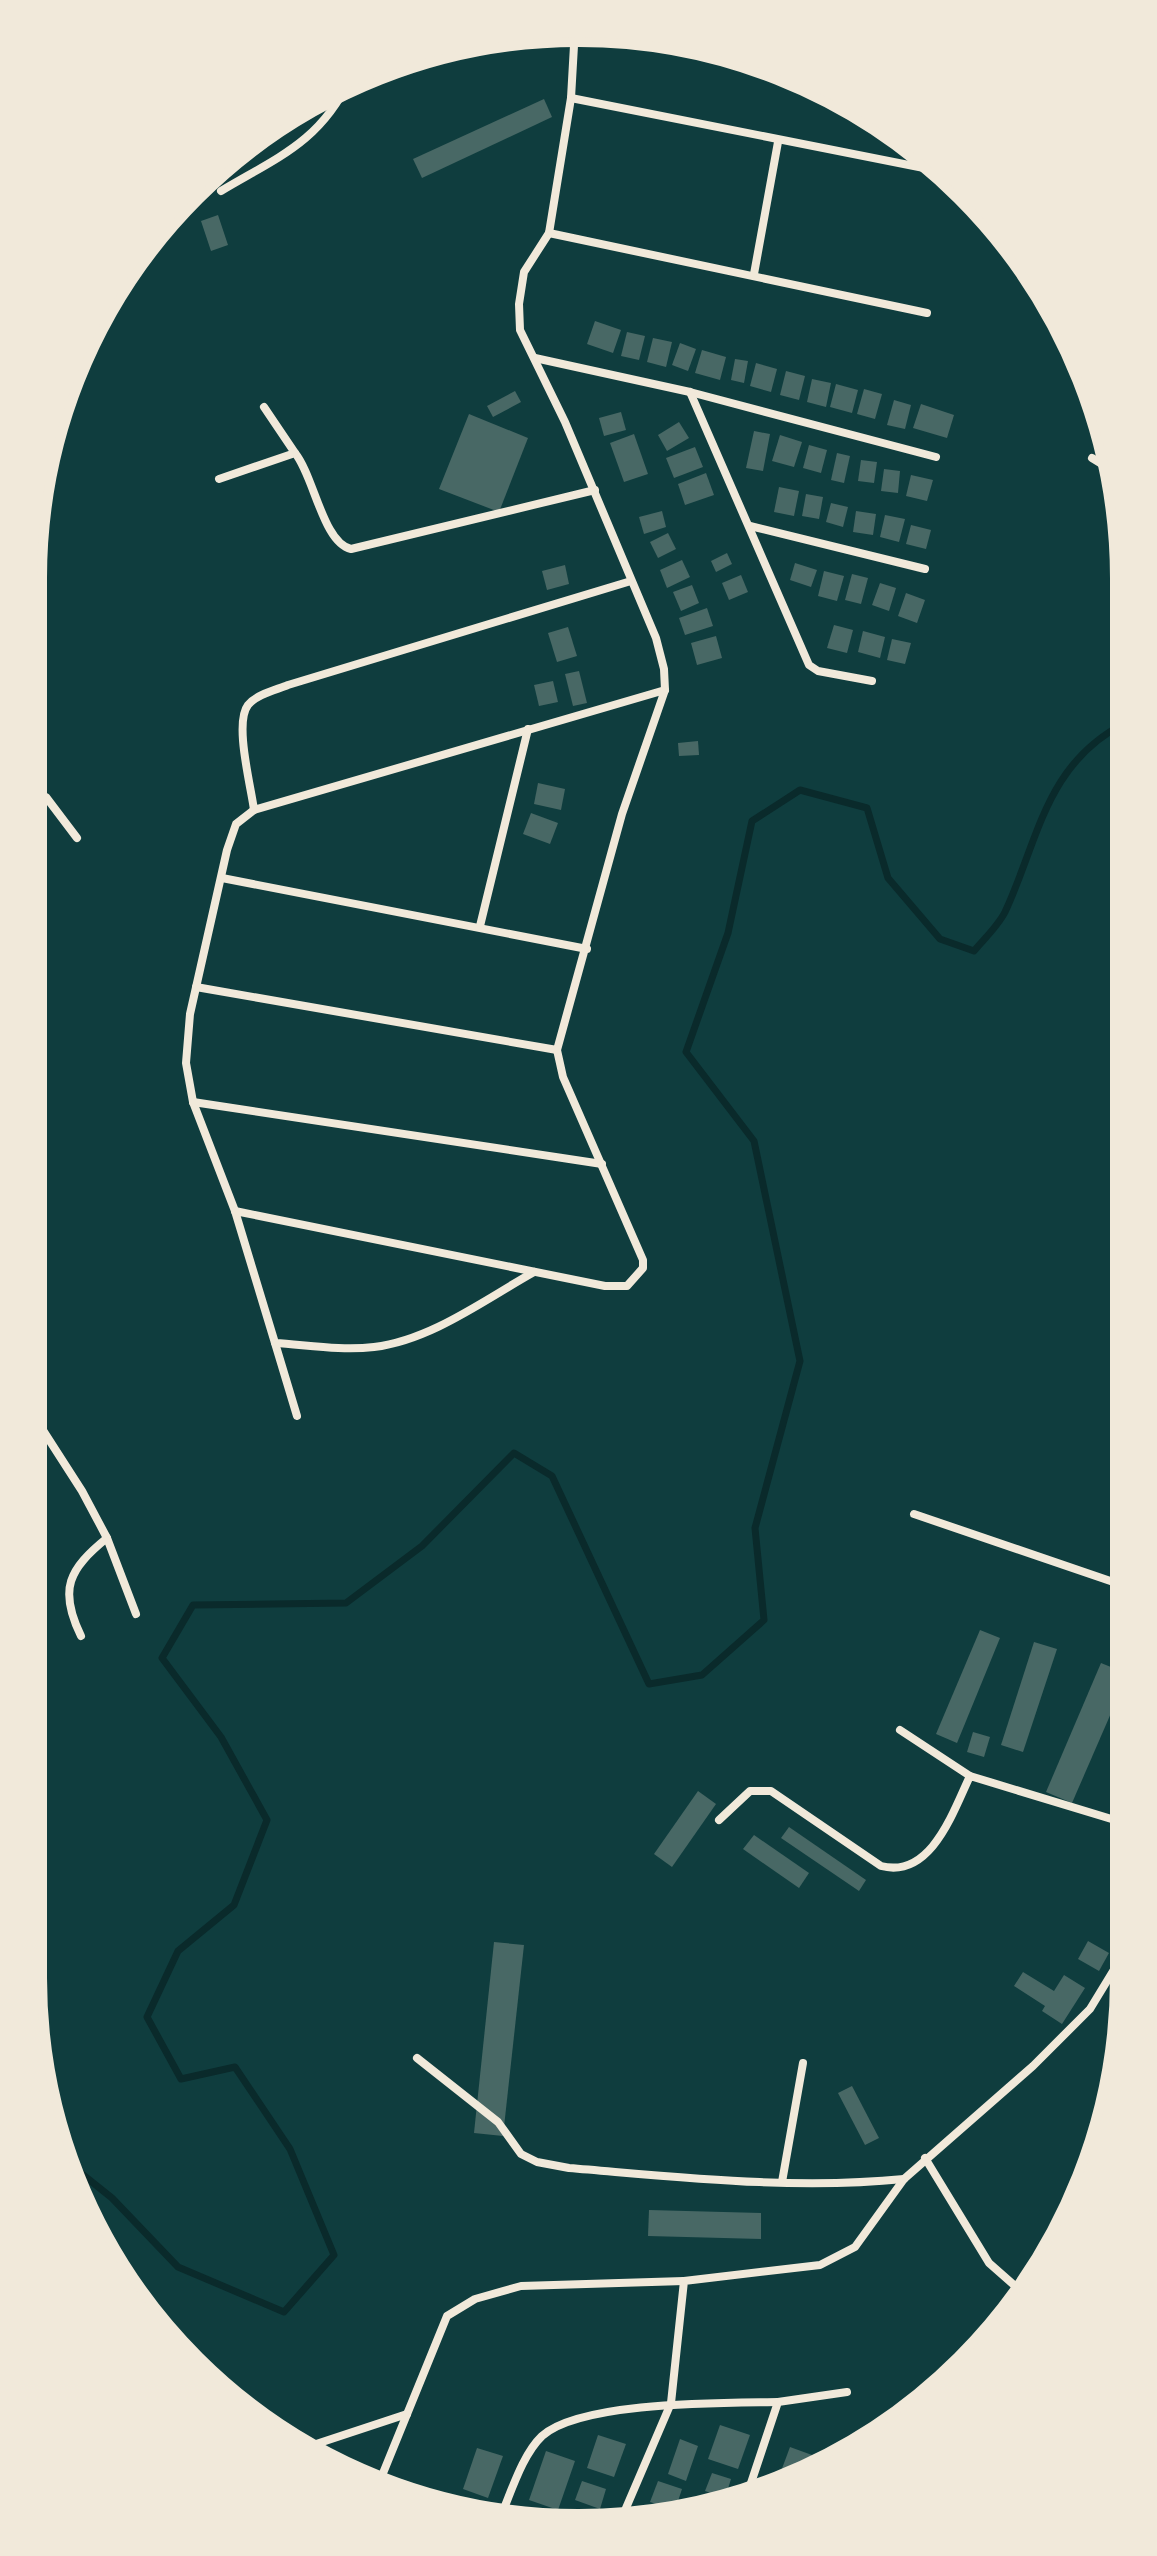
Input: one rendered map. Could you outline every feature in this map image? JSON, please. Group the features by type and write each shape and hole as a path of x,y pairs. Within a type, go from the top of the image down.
{"street":[{"path":"235,1211 620,1288 641,1274 643,1260 563,1077 557,1050 622,814 665,690 662,654 595,490 520,330 519,304 524,272 549,233 571,98 574,42"},
{"path":"221,191 316,132 341,97"},
{"path":"571,98 778,142 924,168"},
{"path":"754,274 778,142"},
{"path":"549,233 927,313"},
{"path":"535,358 690,392 936,457"},
{"path":"690,392 809,665 818,671 872,681"},
{"path":"264,407 311,479 335,540 346,549 595,490"},
{"path":"219,479 295,453"},
{"path":"1092,458 1103,465"},
{"path":"750,526 925,569"},
{"path":"254,810 242,721 247,706 255,699 288,685 631,581"},
{"path":"297,1416 235,1211 193,1102 186,1063 186,1038 196,987 233,832 240,820 254,810 665,690"},
{"path":"480,926 528,729"},
{"path":"42,797 46,797 77,838"},
{"path":"222,878 587,949"},
{"path":"196,987 557,1050"},
{"path":"193,1102 602,1164"},
{"path":"275,1343 351,1348 387,1345 454,1318 534,1272"},
{"path":"42,1429 82,1491 107,1538 136,1614"},
{"path":"914,1514 1115,1583"},
{"path":"81,1636 69,1598 72,1575 82,1558 107,1538"},
{"path":"900,1730 970,1776 1115,1820"},
{"path":"719,1820 750,1791 771,1791 881,1866 906,1868 916,1863 936,1841 970,1776"},
{"path":"382,2476 447,2316 475,2299 521,2286 684,2281 795,2269 840,2256 855,2247 904,2179 925,2158 978,2117 1090,2009 1115,1968"},
{"path":"417,2058 498,2122 521,2154 537,2162 569,2168 782,2182 860,2183 904,2179"},
{"path":"782,2182 803,2063"},
{"path":"925,2158 989,2263 1017,2287"},
{"path":"624,2512 671,2403 684,2281"},
{"path":"504,2508 529,2456 543,2436 571,2421 671,2403 778,2402 847,2392"},
{"path":"750,2486 778,2402"},
{"path":"315,2445 407,2414"}],"building":[{"path":"544,99 552,117 422,178 413,159"},
{"path":"218,215 228,245 211,251 201,221"},
{"path":"595,321 621,330 613,353 587,344"},
{"path":"627,332 645,336 639,360 621,356"},
{"path":"653,338 672,342 666,367 647,362"},
{"path":"680,343 696,349 688,371 672,365"},
{"path":"702,350 726,357 720,380 695,373"},
{"path":"735,359 748,361 744,383 731,380"},
{"path":"756,363 777,369 771,392 750,386"},
{"path":"786,371 805,376 799,400 780,395"},
{"path":"812,379 831,383 826,407 807,402"},
{"path":"836,384 858,390 852,413 830,407"},
{"path":"864,389 882,394 875,419 857,414"},
{"path":"515,391 521,402 493,417 487,406"},
{"path":"894,400 911,405 905,429 887,425"},
{"path":"921,404 954,415 947,438 913,428"},
{"path":"621,412 626,430 604,436 599,418"},
{"path":"469,414 528,438 499,512 439,489"},
{"path":"679,422 689,438 667,451 658,435"},
{"path":"754,431 770,434 763,471 746,468"},
{"path":"634,434 648,474 624,482 610,443"},
{"path":"780,435 802,442 794,467 772,461"},
{"path":"809,445 827,450 821,473 803,468"},
{"path":"695,447 703,467 674,478 666,458"},
{"path":"837,453 850,456 844,483 831,480"},
{"path":"861,460 877,462 874,483 858,481"},
{"path":"884,469 900,471 898,493 881,491"},
{"path":"706,473 714,495 685,505 678,484"},
{"path":"911,475 933,480 927,501 906,496"},
{"path":"779,487 799,491 794,516 774,512"},
{"path":"806,494 823,497 819,519 802,516"},
{"path":"831,503 848,507 843,527 826,522"},
{"path":"662,511 666,527 644,534 639,517"},
{"path":"856,511 876,514 873,535 853,532"},
{"path":"885,515 905,519 899,542 880,537"},
{"path":"911,525 931,530 926,549 906,544"},
{"path":"668,533 676,549 658,558 650,542"},
{"path":"727,553 732,564 716,572 711,561"},
{"path":"682,560 690,577 667,588 660,570"},
{"path":"795,563 817,570 811,587 790,580"},
{"path":"565,565 569,584 547,590 542,571"},
{"path":"824,571 844,576 837,601 818,596"},
{"path":"852,574 868,578 861,604 845,600"},
{"path":"741,575 748,592 729,600 722,583"},
{"path":"880,583 896,588 889,611 872,605"},
{"path":"692,585 699,603 681,611 673,592"},
{"path":"906,593 925,600 917,623 898,616"},
{"path":"707,608 713,626 685,635 679,618"},
{"path":"834,625 853,630 847,653 827,648"},
{"path":"568,627 577,656 557,662 548,633"},
{"path":"863,631 885,637 880,658 858,652"},
{"path":"716,636 722,658 697,665 691,643"},
{"path":"892,639 911,643 905,664 887,660"},
{"path":"579,671 587,703 573,706 565,674"},
{"path":"553,681 558,702 539,706 534,685"},
{"path":"698,741 699,755 679,756 678,743"},
{"path":"538,783 565,789 561,810 534,804"},
{"path":"531,813 558,823 550,844 523,834"},
{"path":"980,1630 1000,1638 957,1743 936,1734"},
{"path":"1034,1642 1057,1649 1023,1752 1001,1745"},
{"path":"1101,1663 1115,1669 1115,1704 1072,1803 1046,1792"},
{"path":"973,1732 990,1737 984,1757 967,1752"},
{"path":"698,1791 716,1804 672,1867 654,1854"},
{"path":"789,1827 866,1880 859,1891 781,1838"},
{"path":"754,1835 809,1873 799,1888 743,1849"},
{"path":"1088,1941 1109,1953 1099,1971 1078,1959"},
{"path":"494,1942 524,1945 503,2136 474,2133"},
{"path":"1023,1972 1054,1991 1064,1975 1085,1988 1062,2024 1042,2011 1045,2006 1014,1986"},
{"path":"852,2086 879,2138 865,2145 838,2093"},
{"path":"649,2210 761,2213 761,2239 648,2236"},
{"path":"720,2425 750,2435 738,2469 708,2459"},
{"path":"598,2435 626,2444 614,2477 587,2468"},
{"path":"680,2439 698,2446 686,2481 668,2474"},
{"path":"790,2447 812,2455 810,2462 780,2474"},
{"path":"477,2448 503,2456 488,2498 463,2489"},
{"path":"546,2451 575,2461 558,2510 529,2500"},
{"path":"712,2473 731,2479 727,2493 718,2496 705,2491"},
{"path":"582,2481 606,2489 600,2509 575,2500"},
{"path":"658,2481 682,2489 677,2505 665,2507 650,2502"}],"waterway":[{"path":"78,2171 112,2198 178,2267 284,2312 334,2255 290,2149 235,2067 181,2079 147,2017 178,1951 234,1905 267,1820 221,1737 162,1658 193,1605 346,1603 422,1546 514,1453 552,1476 649,1684 702,1675 764,1620 755,1528 800,1361 754,1141 686,1052 728,933 752,821 800,790 867,808 888,878 940,939 974,951 1005,912 1037,831 1061,782 1077,760 1115,729"}]}
